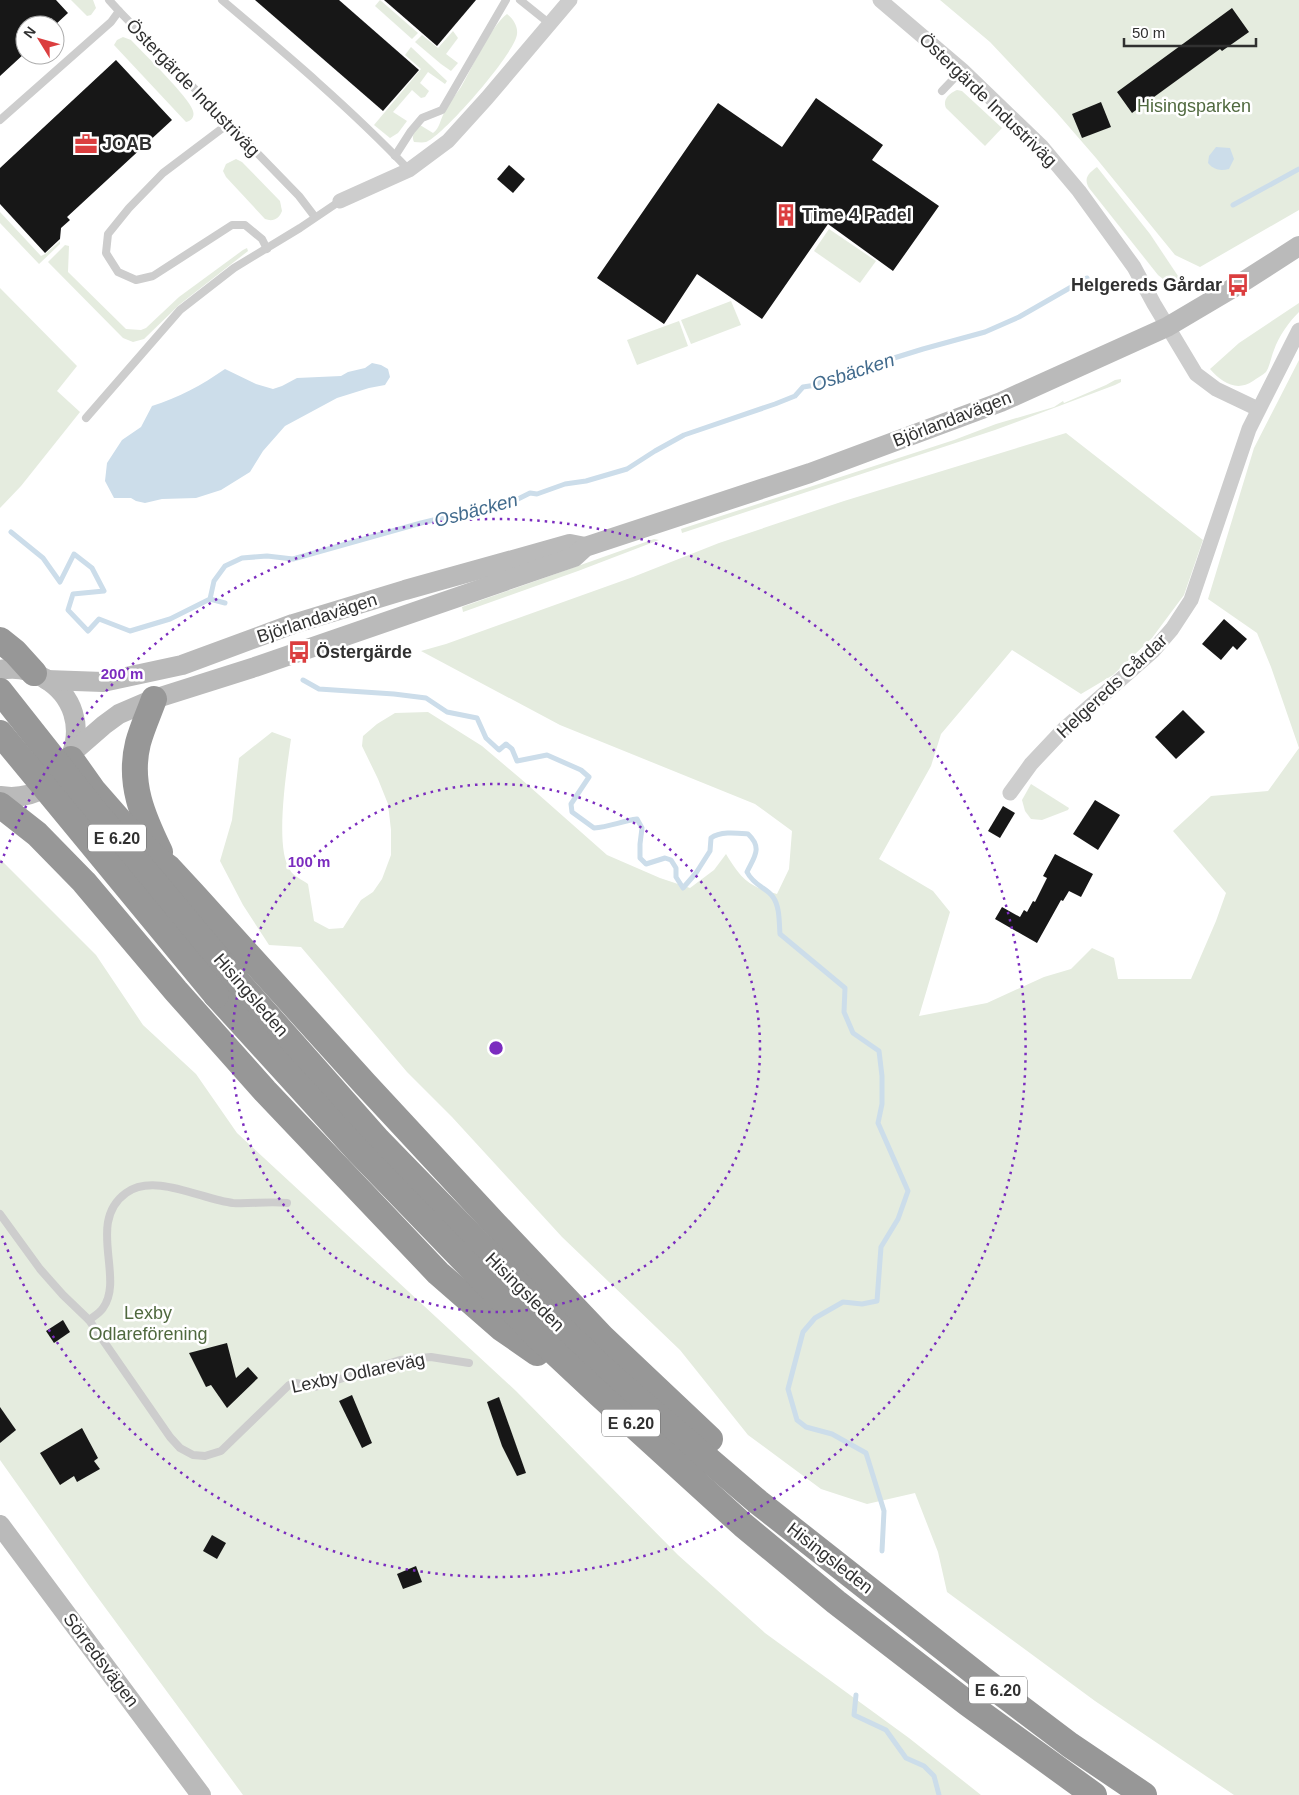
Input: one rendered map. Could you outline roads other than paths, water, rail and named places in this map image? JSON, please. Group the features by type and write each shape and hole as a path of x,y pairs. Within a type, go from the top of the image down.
{"highway":[{"path":"0,640 41,677"},
{"name":"Hisingsleden","path":"0,691 90,805 238,982 385,1147 508,1275 612,1377 758,1502 856,1580 1070,1745 1144,1795"},
{"path":"154,699 138,744 135,771 137,795 144,818 169,868"},
{"name":"Hisingsleden","path":"0,733 216,995 358,1152 538,1337 743,1525 836,1602 967,1703 1094,1795"},
{"path":"72,755 93,790 121,822 153,856 169,868 365,1084 602,1337 856,1580"},
{"path":"0,805 37,834 84,882 264,1091 438,1273 501,1328 600,1394"}],"street":[{"path":"340,201 409,170 448,141 570,0"},
{"name":"Östergärde Industriväg","path":"880,0 962,70 1042,147 1079,191 1134,268 1196,374 1216,389 1258,409"},
{"name":"Björlandavägen","path":"0,796 20,797 41,790 59,777 72,755 104,725 119,714 154,699 255,667 574,557 585,547 810,473 1001,402 1167,327 1299,246"},
{"name":"Helgereds Gårdar","path":"1010,793 1031,764 1064,729 1153,651 1184,613 1191,600 1249,429 1299,330"},
{"name":"Björlandavägen","path":"0,670 14,669 41,677 103,682 182,665 293,624 405,590 570,544 585,547"},
{"path":"41,677 60,691 72,712 76,736 72,755"},
{"name":"Sörredsvägen","path":"0,1525 201,1795"}],"lane":[{"path":"109,0 119,11"},
{"path":"222,0 273,43 409,170"},
{"path":"395,156 422,118 442,110 506,0"},
{"path":"520,0 550,24"},
{"name":"Östergärde Industriväg","path":"0,120 111,22 119,11 299,196 315,217"},
{"path":"942,91 962,70"},
{"path":"228,124 163,173 108,234 106,253 118,272 136,280 153,276 232,225 245,225 262,239 268,249"},
{"path":"86,418 180,310 234,268 268,249 340,201"},
{"path":"89,1320 104,1307 108,1297 110,1284 106,1230 115,1203 128,1191 135,1187 156,1186 234,1203 270,1201 287,1203"},
{"name":"Lexby Odlareväg","path":"0,1214 40,1269 89,1320 170,1437 180,1448 192,1455 205,1456 221,1451 276,1397 289,1386 296,1383 315,1387 408,1360 431,1357 469,1363"}],"water":[{"path":"1216,147 1230,148 1234,159 1229,169 1217,169 1208,163 1209,156"},
{"path":"372,363 388,369 390,377 385,385 337,398 285,426 263,451 250,472 221,490 196,498 162,499 145,503 131,498 114,498 105,481 107,463 122,440 141,427 152,406 190,390 225,369 256,384 273,389 297,378 341,376 348,372 365,368"}],"waterway":[{"name":"Osbäcken","path":"1233,205 1299,169"},
{"name":"Osbäcken","path":"11,532 43,558 60,582 74,554 92,568 104,591 73,594 68,610 88,631 99,619 130,631 170,619 210,599 214,581 225,566 242,558 267,556 293,559 421,523 516,500 530,493 537,494 565,484 586,481 627,469 684,435 795,396 803,387 816,385 823,379 842,379 852,371 985,332 1019,317 1087,278"},
{"path":"210,599 225,603"},
{"path":"303,680 319,689 426,698 447,712 477,718 486,738 499,750 506,744 512,749 517,761 547,755 581,770 589,777 571,804 572,812 594,828 637,819 642,828 640,858 646,864 665,858 671,860 676,868 676,877 683,888 696,873 710,851 711,838 719,834 734,833 748,834 753,839 756,853 747,872 753,881 770,894 775,901 779,915 780,934 845,988 844,1012 853,1033 879,1051 882,1076 882,1104 878,1123 908,1191 898,1219 881,1247 877,1301 862,1304 843,1302 815,1318 803,1332 788,1389 797,1420 806,1427 832,1434 866,1453 884,1511 882,1551"},
{"path":"856,1695 854,1715 886,1730 906,1758 924,1766 934,1776 939,1795"}],"place":[{"name":"JOAB","path":"86,144"},
{"name":"Time 4 Padel","path":"786,215"},
{"name":"Helgereds Gårdar","path":"1238,285"},
{"name":"Östergärde","path":"299,652"}],"park label":[{"name":"Hisingsparken","path":"1194,106"},
{"name":"Lexby Odlareförening","path":"148,1324"}]}
